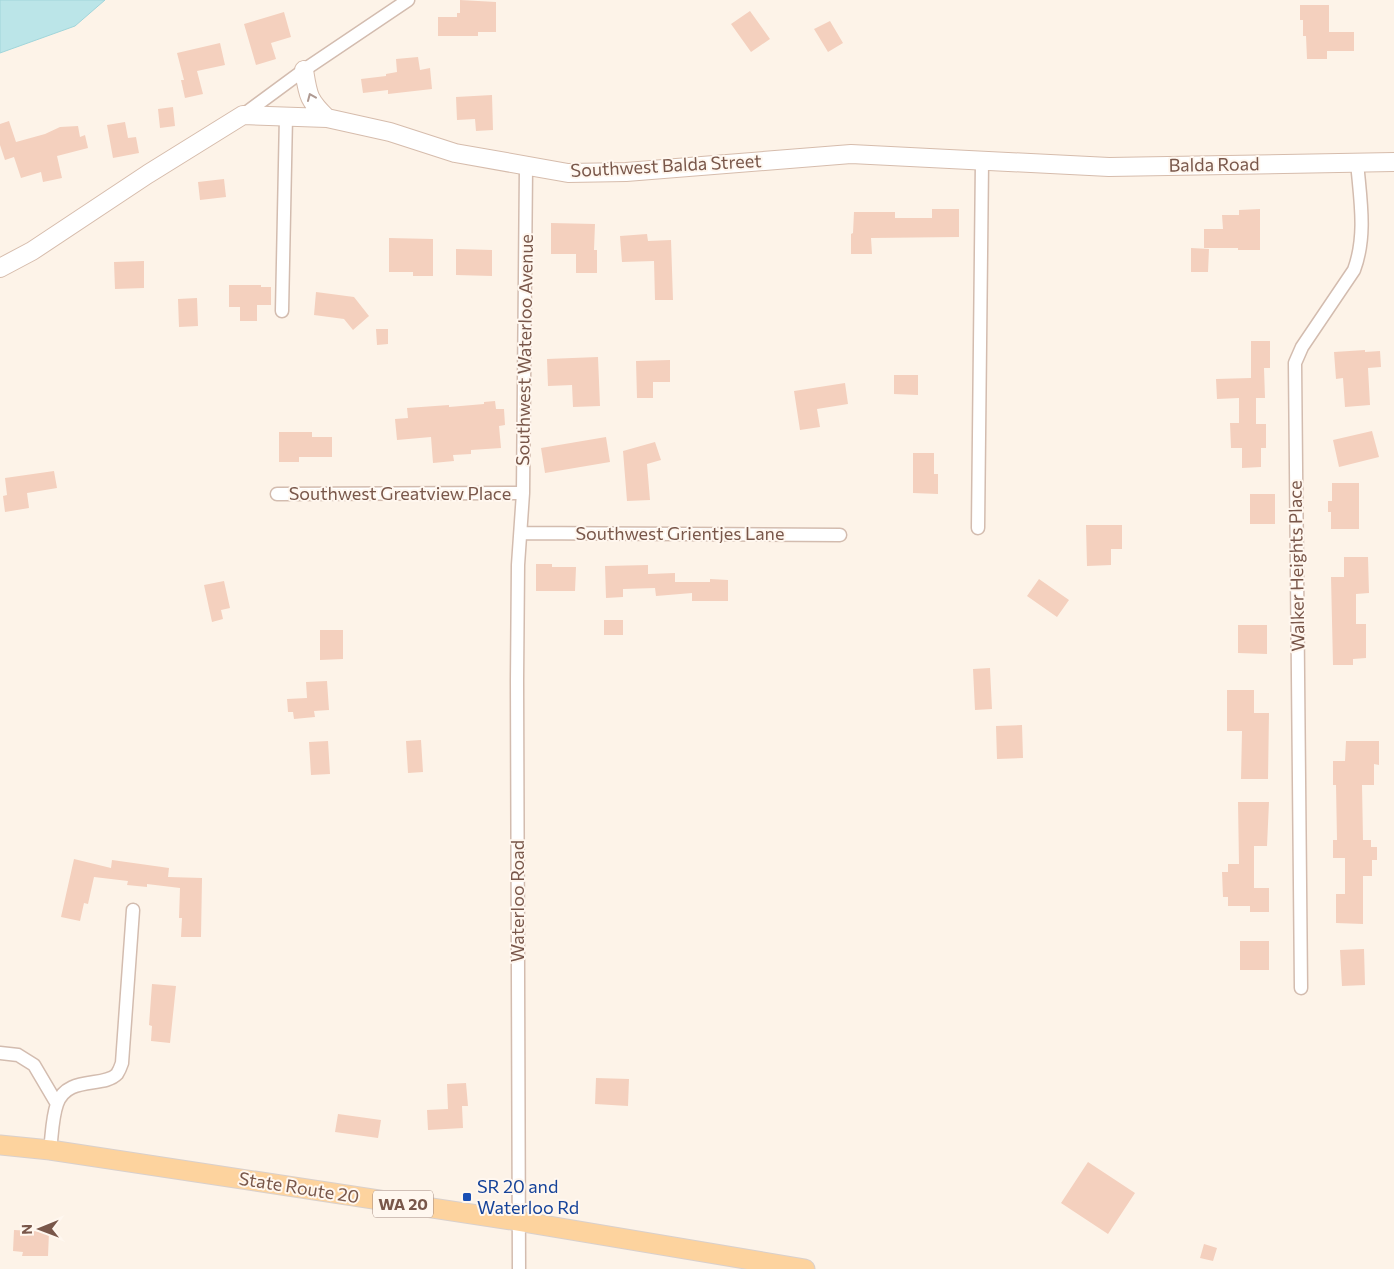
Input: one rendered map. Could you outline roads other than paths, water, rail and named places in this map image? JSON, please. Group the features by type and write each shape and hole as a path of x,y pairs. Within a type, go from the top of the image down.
{"main road":[{"name":"State Route 20","path":"0,1144 518,1221 805,1269"}],"street":[{"path":"0,268 32,250 148,174 243,115 304,70 408,0"},
{"path":"304,70 308,96 327,118"},
{"name":"Southwest Balda Street","path":"243,115 327,118 390,132 455,153 568,174 626,172 851,154 1035,163"},
{"path":"282,311 286,116"},
{"path":"978,528 982,161"},
{"name":"Walker Heights Place","path":"1301,988 1295,363 1302,347 1354,270 1359,256 1362,234 1357,162"},
{"name":"Balda Road","path":"1035,163 1109,167 1394,162"},
{"name":"Southwest Waterloo Avenue","path":"521,533 526,167"},
{"name":"Southwest Greatview Place","path":"277,494 523,493"},
{"name":"Southwest Grientjes Lane","path":"521,533 840,535"},
{"name":"Waterloo Road","path":"519,1269 517,680 521,533"},
{"path":"50,1150 57,1104 64,1092 80,1084 106,1079 116,1074 122,1063 133,910"},
{"path":"0,1053 18,1055 34,1065 57,1104"}],"water":[{"path":"0,0 105,0 75,26 0,53"}],"place":[{"name":"SR 20 and Waterloo Rd","path":"467,1197"}]}
